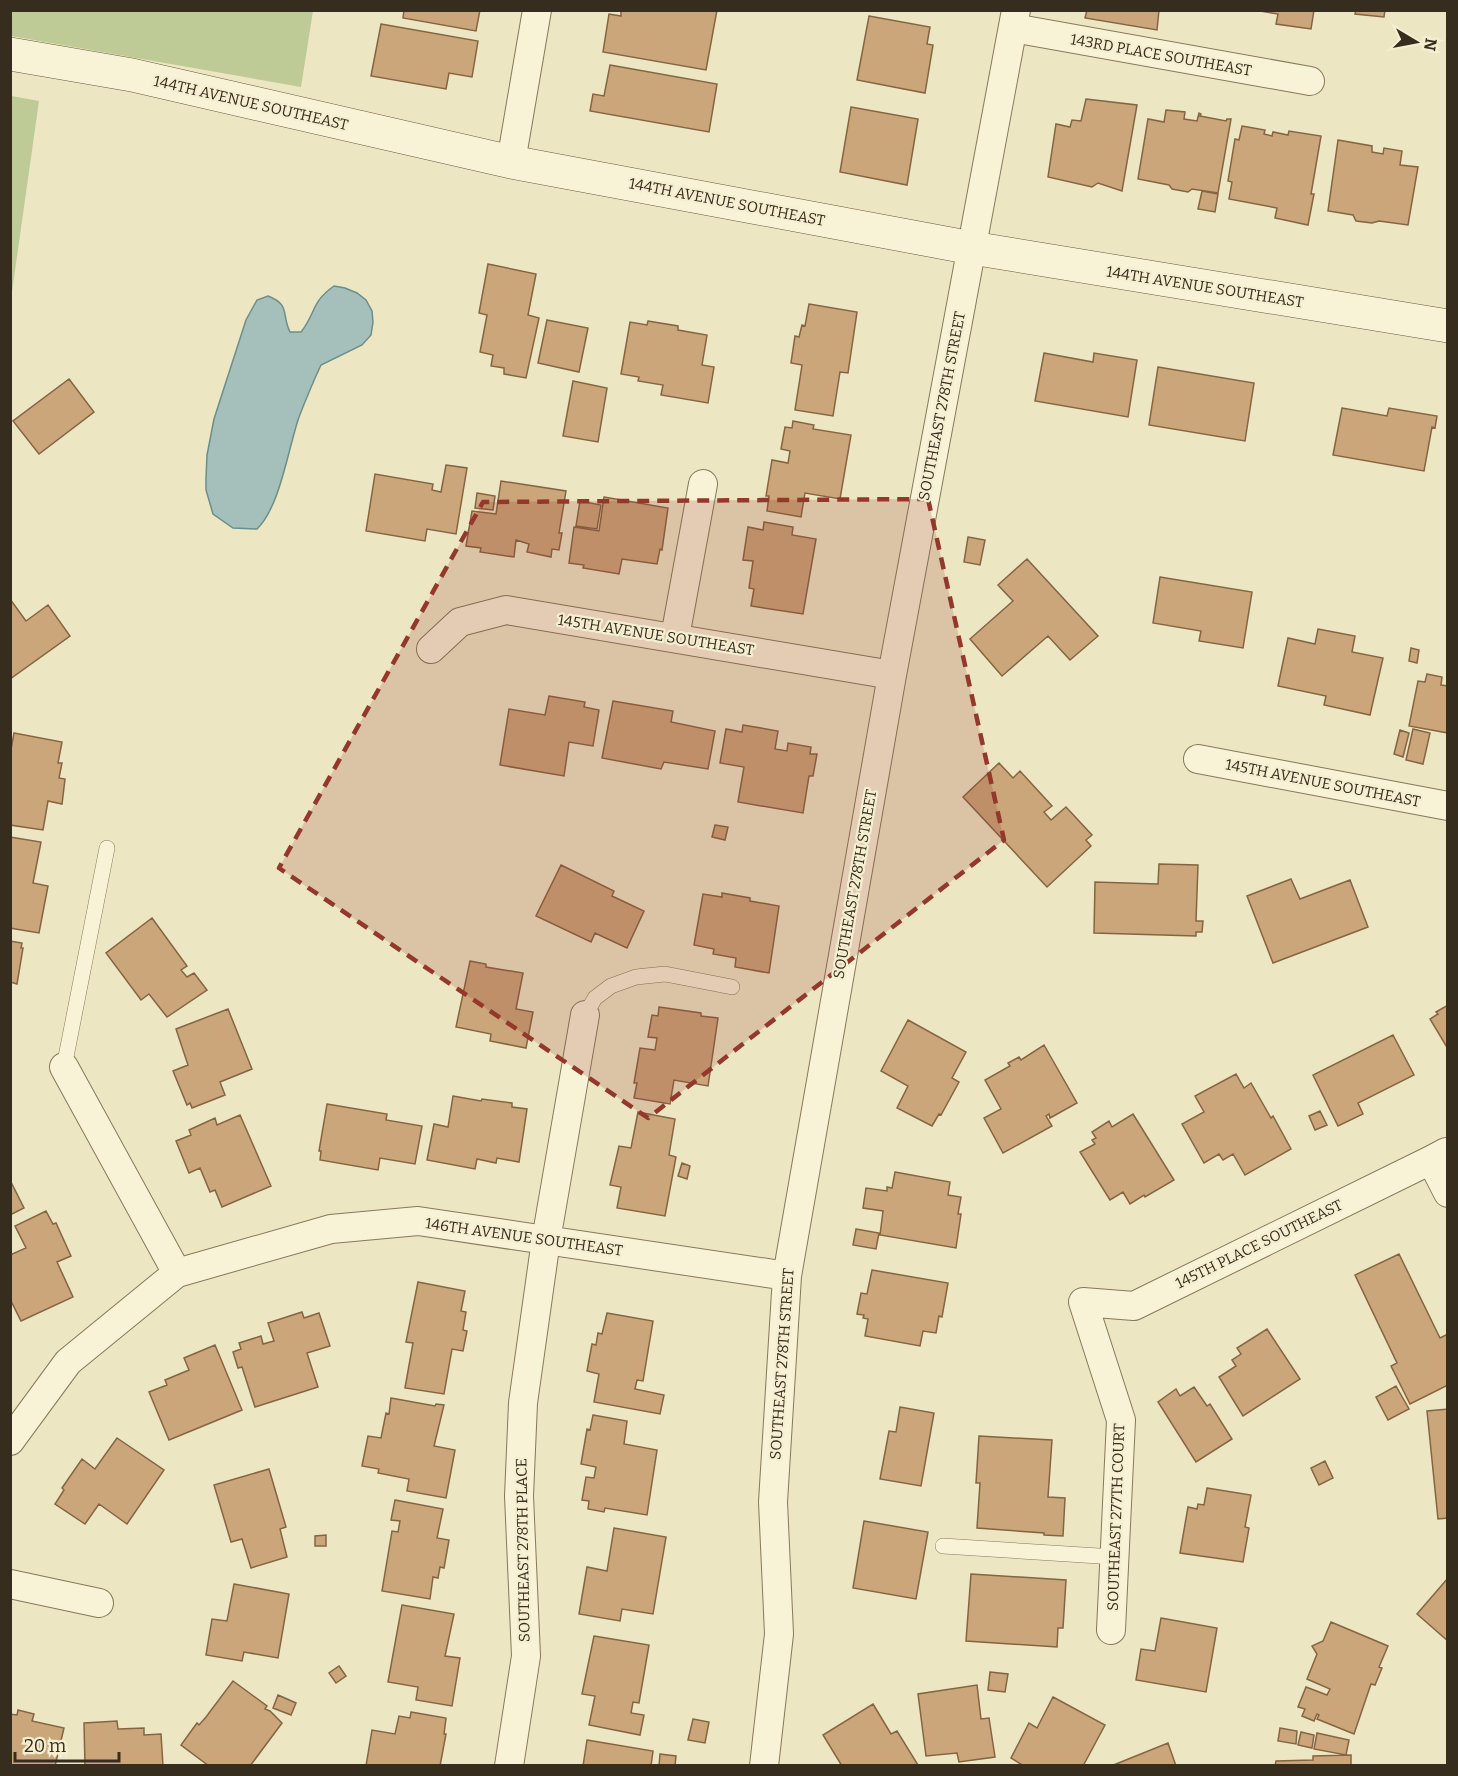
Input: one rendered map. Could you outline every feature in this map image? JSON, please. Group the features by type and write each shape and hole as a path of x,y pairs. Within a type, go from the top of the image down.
{"street":[{"path":"511,162 537,10"},
{"name":"143RD PLACE SOUTHEAST","path":"1015,19 1310,81"},
{"name":"SOUTHEAST 278TH STREET","path":"764,1766 779,1634 773,1502 787,1276 892,675 1015,19"},
{"name":"144TH AVENUE SOUTHEAST","path":"10,54 132,75 511,162 972,248 1448,326"},
{"path":"675,637 703,484"},
{"name":"145TH AVENUE SOUTHEAST","path":"431,649 460,622 506,610 892,675"},
{"name":"145TH AVENUE SOUTHEAST","path":"1198,759 1448,806"},
{"name":"SOUTHEAST 278TH PLACE","path":"509,1766 526,1656 519,1496 523,1403 546,1240 585,1015"},
{"path":"10,1441 68,1362 177,1273 64,1067"},
{"path":"1439,1155 1448,1192"},
{"name":"145TH PLACE SOUTHEAST","path":"1083,1302 1134,1306 1439,1155"},
{"name":"146TH AVENUE SOUTHEAST","path":"177,1273 331,1228 418,1221 787,1276"},
{"name":"SOUTHEAST 277TH COURT","path":"1083,1302 1121,1420 1112,1630"},
{"path":"10,1584 99,1603"}],"lane":[{"path":"64,1067 107,849"},
{"path":"585,1015 595,998 611,986 636,977 664,974 732,987"},
{"path":"943,1546 1115,1557"}],"highlighted area":[{"path":"928,499 1004,840 648,1118 279,868 483,502"}],"green space":[{"path":"10,11 313,11 301,87 11,36"},
{"path":"10,96 39,101 11,299"}],"water":[{"path":"334,286 357,293 366,300 372,311 371,335 362,345 321,365 299,417 272,507 257,529 233,528 213,514 206,490 207,455 214,419 246,320 257,300 268,296 283,307 290,332 301,332 321,297"}],"building":[{"path":"404,10 480,10 476,31 403,18"},
{"path":"621,10 717,10 706,70 603,52 609,14 621,16"},
{"path":"1087,10 1159,10 1157,30 1085,18"},
{"path":"1254,10 1314,10 1311,29 1276,24 1278,14"},
{"path":"1356,10 1385,10 1384,17 1355,14"},
{"path":"869,16 930,27 927,44 933,45 925,93 857,80"},
{"path":"381,24 478,41 472,77 449,73 446,89 371,76"},
{"path":"610,65 717,84 709,132 590,111 593,94 604,96"},
{"path":"1086,99 1137,105 1122,191 1098,183 1092,187 1048,177 1056,124 1070,127 1072,120 1081,121"},
{"path":"851,107 918,119 907,185 840,172"},
{"path":"1166,110 1185,112 1184,119 1197,121 1199,113 1200,116 1226,121 1231,119 1218,193 1192,189 1188,192 1172,189 1169,185 1138,179 1148,119 1164,122"},
{"path":"1242,126 1265,130 1264,134 1272,136 1273,132 1288,135 1289,131 1321,136 1308,225 1275,218 1277,208 1229,199 1232,182 1228,181 1235,139 1239,140"},
{"path":"1338,140 1372,146 1372,152 1383,154 1384,148 1402,151 1400,165 1418,167 1408,225 1356,221 1353,215 1328,211"},
{"path":"1202,191 1218,194 1215,212 1198,209"},
{"path":"488,264 536,274 528,315 539,318 526,378 504,374 504,368 491,366 493,355 480,352 487,315 479,313"},
{"path":"809,304 857,312 848,373 840,372 833,416 795,410 802,365 791,363 795,336 799,337 802,325 805,326"},
{"path":"547,320 588,328 579,372 538,363"},
{"path":"648,321 678,326 678,330 707,335 702,365 714,367 708,403 661,395 663,385 638,381 639,377 621,374 630,322 647,325"},
{"path":"1044,353 1093,362 1094,353 1137,360 1128,417 1035,401"},
{"path":"1158,367 1254,383 1245,441 1149,425"},
{"path":"69,379 94,412 39,454 13,421"},
{"path":"573,381 607,388 598,442 563,436"},
{"path":"1342,408 1387,416 1389,408 1437,416 1435,428 1432,427 1424,471 1333,455"},
{"path":"793,421 814,425 813,429 851,435 840,499 805,493 801,517 767,511 769,496 766,496 772,460 788,463 790,451 781,449 785,427 792,428"},
{"path":"446,465 467,468 456,534 427,529 425,541 366,531 375,474 433,484 432,490 441,492"},
{"path":"501,481 566,491 559,533 562,533 559,550 552,549 551,557 527,552 529,544 516,540 514,557 480,552 481,548 466,546 472,511 496,514"},
{"path":"477,493 495,496 493,510 475,508"},
{"path":"604,497 668,508 662,550 660,549 657,564 622,559 619,574 583,568 584,565 569,563 574,527 599,531"},
{"path":"580,501 601,505 597,529 576,526"},
{"path":"764,522 793,527 792,535 816,539 803,614 751,606 754,589 749,588 753,561 743,560 748,527 763,530"},
{"path":"968,537 985,540 980,565 964,562"},
{"path":"1027,559 1098,636 1070,660 1048,636 1002,676 970,639 1013,601 998,585"},
{"path":"1160,577 1252,592 1243,648 1199,641 1201,631 1153,623"},
{"path":"10,599 26,621 48,605 70,636 10,679"},
{"path":"1318,629 1355,636 1352,652 1383,658 1370,715 1324,705 1326,696 1278,686 1288,638 1315,644"},
{"path":"1411,648 1419,650 1417,663 1409,661"},
{"path":"1427,674 1442,677 1441,685 1448,686 1448,733 1409,726 1418,681 1425,682"},
{"path":"549,696 585,702 584,707 599,710 593,746 569,742 564,776 500,765 509,709 545,715"},
{"path":"613,701 673,711 671,722 715,731 708,769 664,762 661,769 602,758"},
{"path":"743,725 778,731 775,749 787,751 788,743 811,747 810,754 817,754 813,776 809,776 803,813 738,802 744,767 720,763 726,729 742,732"},
{"path":"1413,729 1430,733 1423,764 1406,760"},
{"path":"1400,730 1409,733 1403,757 1394,754"},
{"path":"14,733 62,742 58,763 62,763 59,778 65,779 62,804 48,801 43,830 10,825 10,755"},
{"path":"999,763 1013,778 1020,771 1052,806 1044,812 1051,820 1066,807 1092,835 1086,840 1091,846 1047,887 963,797"},
{"path":"715,825 728,827 725,840 712,837"},
{"path":"10,837 41,842 33,883 48,886 39,933 10,928"},
{"path":"1159,864 1198,865 1196,921 1203,921 1202,932 1196,932 1196,936 1094,933 1095,882 1158,884"},
{"path":"561,865 614,891 612,896 644,911 627,948 595,933 591,942 536,916"},
{"path":"1291,879 1300,899 1350,880 1368,927 1273,963 1247,896"},
{"path":"722,893 779,906 769,973 735,967 736,958 713,954 714,949 694,945 703,894 722,897"},
{"path":"152,918 187,966 181,970 187,977 194,973 207,990 167,1017 149,994 141,1000 106,953"},
{"path":"10,941 22,943 21,948 23,948 17,984 10,982"},
{"path":"470,961 486,964 486,967 523,973 516,1009 533,1012 526,1048 490,1041 491,1034 456,1027"},
{"path":"1448,1005 1448,1049 1430,1019 1438,1014 1436,1012"},
{"path":"659,1007 718,1018 708,1086 674,1080 670,1104 634,1098 640,1048 655,1050 657,1038 648,1037 652,1015 658,1016"},
{"path":"228,1009 252,1069 220,1082 225,1095 192,1108 190,1103 187,1105 173,1071 188,1065 176,1029"},
{"path":"908,1020 966,1052 952,1078 959,1082 941,1115 939,1114 932,1126 897,1108 908,1086 881,1071"},
{"path":"1393,1035 1414,1075 1358,1103 1363,1114 1338,1126 1313,1075"},
{"path":"1044,1045 1077,1103 1050,1118 1049,1114 1046,1116 1052,1126 1003,1153 984,1118 1001,1109 985,1080 1010,1066 1008,1063 1019,1057 1021,1060"},
{"path":"1236,1074 1244,1088 1251,1083 1291,1149 1245,1175 1233,1154 1223,1160 1219,1154 1204,1163 1182,1124 1204,1112 1195,1096"},
{"path":"453,1096 512,1103 512,1107 527,1109 519,1162 497,1158 496,1163 477,1159 475,1169 427,1160 434,1124 448,1127"},
{"path":"327,1104 387,1114 386,1120 422,1126 415,1164 380,1158 378,1170 320,1160 321,1151 319,1151"},
{"path":"1320,1111 1327,1125 1315,1130 1309,1116"},
{"path":"638,1112 675,1119 669,1155 676,1157 665,1216 617,1208 621,1187 610,1185 619,1146 631,1148"},
{"path":"1133,1114 1174,1180 1130,1204 1123,1192 1110,1200 1080,1152 1095,1144 1092,1140 1096,1138 1092,1132 1109,1121 1112,1127"},
{"path":"240,1115 271,1186 222,1207 215,1190 210,1192 200,1168 189,1173 176,1141 191,1135 189,1130 215,1118 217,1125"},
{"path":"682,1163 690,1166 687,1179 678,1176"},
{"path":"895,1172 950,1182 948,1195 961,1197 956,1248 880,1235 883,1211 863,1208 866,1188 887,1191 887,1187 892,1188"},
{"path":"10,1180 24,1208 10,1215"},
{"path":"46,1211 53,1224 56,1223 71,1256 57,1262 73,1297 21,1321 10,1299 10,1255 26,1248 15,1226"},
{"path":"856,1229 879,1233 876,1249 853,1245"},
{"path":"1399,1254 1440,1338 1448,1334 1448,1385 1410,1404 1391,1366 1397,1363 1355,1275"},
{"path":"872,1270 948,1283 942,1317 939,1316 936,1333 923,1331 920,1346 865,1336 868,1319 863,1318 864,1315 857,1314 861,1293 867,1294"},
{"path":"418,1282 465,1291 461,1311 466,1312 463,1330 467,1331 463,1351 452,1349 444,1394 405,1388 413,1343 406,1342"},
{"path":"302,1312 304,1318 319,1313 330,1346 307,1353 318,1387 255,1407 242,1367 238,1368 233,1352 241,1349 239,1343 261,1336 263,1344 274,1341 268,1323"},
{"path":"607,1313 653,1321 643,1381 637,1380 635,1389 664,1395 660,1414 594,1402 599,1374 587,1371 592,1344 596,1345 598,1333 602,1334"},
{"path":"1267,1329 1300,1379 1243,1416 1219,1377 1236,1366 1232,1360 1241,1354 1237,1348"},
{"path":"215,1345 242,1410 169,1440 149,1392 167,1385 165,1380 189,1370 184,1358"},
{"path":"1396,1386 1409,1409 1388,1420 1376,1397"},
{"path":"1194,1387 1207,1406 1210,1404 1232,1439 1196,1462 1158,1402 1176,1389 1180,1396"},
{"path":"391,1398 435,1406 436,1404 444,1405 434,1446 455,1450 446,1498 407,1491 409,1479 378,1473 379,1469 362,1466 368,1436 381,1438 386,1413 389,1414"},
{"path":"900,1407 934,1413 921,1486 880,1479 889,1431 896,1432"},
{"path":"1448,1409 1448,1518 1438,1519 1427,1411"},
{"path":"593,1415 627,1421 624,1444 657,1450 647,1515 605,1508 604,1512 588,1509 589,1501 582,1500 586,1477 594,1478 596,1467 581,1464 587,1429 590,1430"},
{"path":"979,1436 1052,1440 1048,1497 1065,1498 1063,1536 977,1528 980,1483 976,1483"},
{"path":"117,1438 164,1470 127,1524 99,1504 85,1524 55,1504 64,1490 62,1488 82,1459 95,1469"},
{"path":"1325,1461 1333,1478 1319,1485 1311,1468"},
{"path":"269,1469 286,1527 280,1529 287,1557 251,1568 242,1539 231,1542 214,1485"},
{"path":"1207,1488 1251,1495 1245,1527 1249,1528 1243,1562 1180,1553 1188,1507 1197,1509 1198,1504 1204,1505"},
{"path":"395,1500 443,1509 437,1538 449,1540 444,1568 440,1567 438,1578 433,1577 430,1599 382,1591 392,1531 398,1532 400,1521 391,1520"},
{"path":"864,1521 928,1532 916,1599 853,1588"},
{"path":"614,1528 666,1537 653,1614 622,1609 620,1621 579,1614 587,1567 607,1571"},
{"path":"326,1535 326,1546 315,1546 315,1536"},
{"path":"971,1574 1066,1580 1063,1628 1058,1628 1057,1647 966,1641"},
{"path":"1448,1578 1448,1641 1417,1614"},
{"path":"234,1584 289,1594 278,1658 244,1652 242,1661 206,1655 212,1619 227,1621"},
{"path":"402,1605 454,1614 445,1656 460,1658 452,1706 416,1700 418,1687 388,1682"},
{"path":"1161,1618 1217,1628 1206,1692 1136,1680 1141,1649 1155,1651"},
{"path":"1331,1622 1388,1646 1379,1667 1382,1668 1375,1685 1371,1684 1354,1734 1317,1719 1319,1715 1317,1714 1314,1721 1302,1716 1305,1709 1298,1707 1306,1687 1327,1695 1330,1689 1307,1679 1317,1654 1312,1646 1323,1641"},
{"path":"594,1636 649,1645 639,1703 633,1702 631,1713 644,1715 640,1735 589,1725 595,1696 582,1694"},
{"path":"339,1666 346,1676 336,1683 329,1673"},
{"path":"990,1672 1008,1674 1005,1692 988,1690"},
{"path":"233,1681 267,1706 265,1709 282,1723 250,1766 209,1766 181,1745"},
{"path":"977,1685 981,1719 989,1718 995,1757 959,1762 957,1753 926,1756 918,1694"},
{"path":"278,1695 296,1703 291,1715 273,1708"},
{"path":"1053,1697 1105,1725 1083,1766 1024,1766 1011,1758 1029,1723 1037,1728"},
{"path":"873,1704 891,1734 897,1731 918,1765 842,1766 823,1735"},
{"path":"18,1710 34,1714 32,1721 64,1728 55,1766 10,1766 10,1714 17,1715"},
{"path":"411,1712 446,1718 444,1734 446,1734 440,1766 366,1766 372,1730 395,1734 399,1716 410,1718"},
{"path":"693,1719 709,1722 705,1743 688,1740"},
{"path":"117,1721 118,1729 144,1728 144,1735 161,1734 163,1766 85,1766 84,1723"},
{"path":"1280,1728 1297,1731 1296,1744 1278,1741"},
{"path":"1301,1732 1314,1735 1312,1748 1298,1745"},
{"path":"1317,1733 1349,1740 1346,1755 1314,1749"},
{"path":"587,1740 653,1751 651,1766 583,1766"},
{"path":"1168,1743 1176,1766 1111,1766"},
{"path":"660,1754 676,1756 675,1766 659,1766"},
{"path":"1351,1755 1351,1766 1275,1766 1276,1761 1313,1760 1313,1756"}]}
